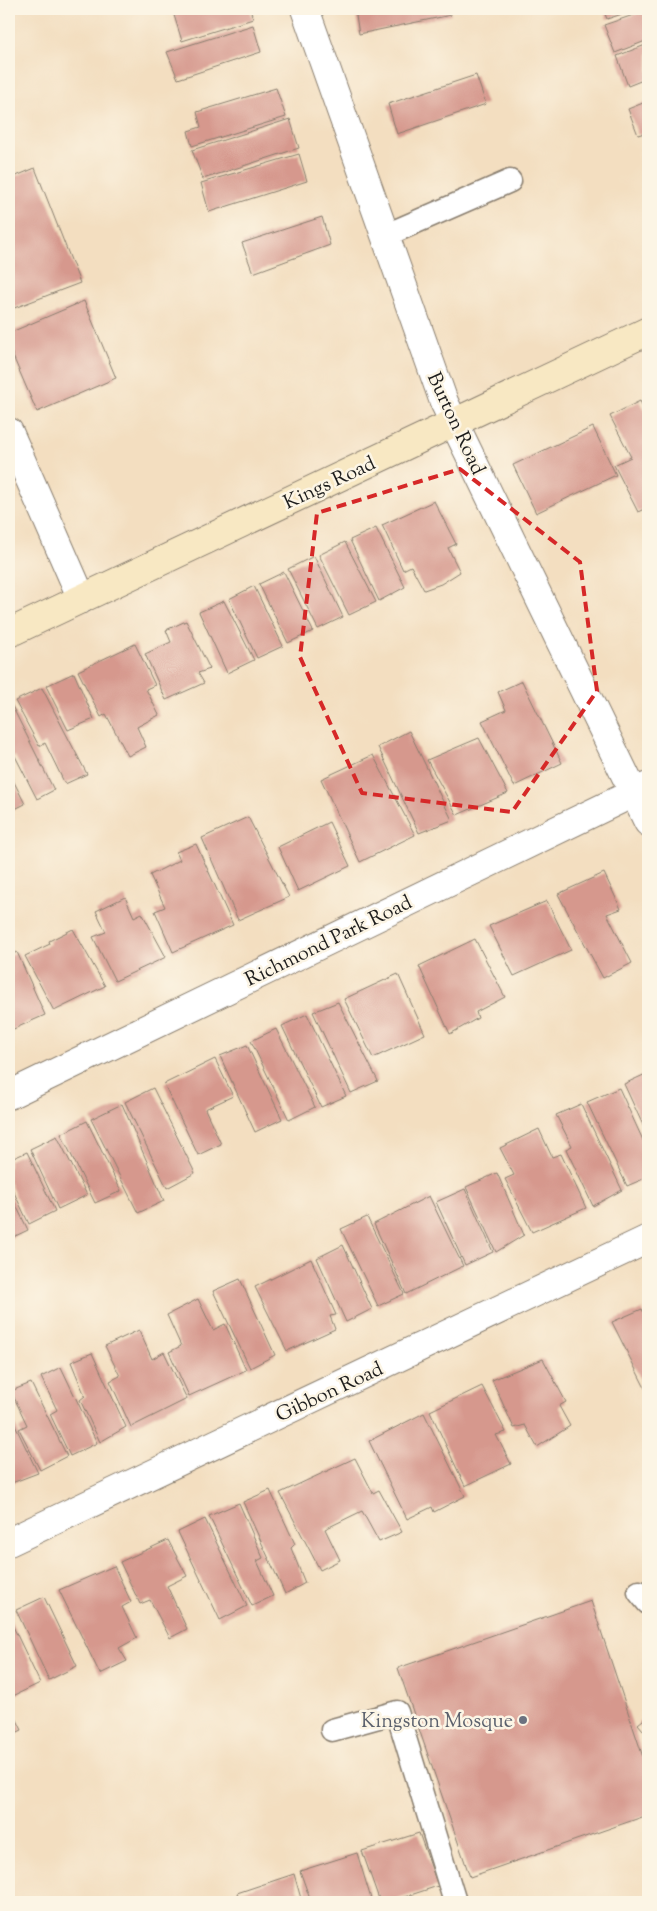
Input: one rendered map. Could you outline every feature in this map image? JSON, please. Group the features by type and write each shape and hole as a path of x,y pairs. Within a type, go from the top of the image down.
{"street":[{"name":"Burton Road","path":"305,9 444,402 641,789 648,822"},
{"name":"Kings Road","path":"9,633 648,331"},
{"path":"9,432 82,599"},
{"name":"Richmond Park Road","path":"9,1095 641,789"},
{"name":"Gibbon Road","path":"9,1542 648,1239"}],"lane":[{"path":"384,236 510,181"},
{"path":"332,1730 397,1712 455,1902"}],"highlighted area":[{"path":"460,469 580,562 597,691 512,812 362,793 300,657 317,513"}],"building":[{"path":"185,9 250,9 253,19 182,41 173,12"},
{"path":"355,9 449,9 451,15 359,34"},
{"path":"603,9 637,9 607,19"},
{"path":"648,10 648,40 615,53 604,25"},
{"path":"253,25 261,52 178,79 167,52"},
{"path":"648,44 648,78 628,86 617,56"},
{"path":"476,75 486,104 397,134 388,104"},
{"path":"276,88 286,117 192,146 188,131 201,127 197,112"},
{"path":"648,101 648,132 638,135 628,109"},
{"path":"290,119 299,148 203,179 192,150"},
{"path":"299,154 307,181 209,212 201,183"},
{"path":"35,168 80,283 9,310 9,179"},
{"path":"322,217 330,245 253,273 242,243"},
{"path":"84,301 116,378 37,412 9,347 9,333"},
{"path":"640,401 648,416 648,507 638,512 614,465 631,457 610,416"},
{"path":"593,427 616,475 536,513 513,465"},
{"path":"434,501 456,544 448,548 460,572 441,584 424,590 411,566 403,570 382,525"},
{"path":"376,528 405,587 379,601 350,540"},
{"path":"345,542 376,602 349,615 319,555"},
{"path":"314,556 343,617 318,629 288,569"},
{"path":"284,572 313,631 288,643 259,584"},
{"path":"254,586 283,646 257,658 229,599"},
{"path":"224,601 254,660 227,673 199,612"},
{"path":"186,621 210,669 198,673 204,683 166,700 145,654 171,642 166,630"},
{"path":"135,644 155,685 146,689 159,715 137,727 146,747 128,756 106,714 101,717 78,671"},
{"path":"74,673 94,719 68,730 46,686"},
{"path":"522,681 562,763 514,786 482,721 506,710 498,692"},
{"path":"42,688 87,774 65,784 45,743 39,746 15,701"},
{"path":"11,704 54,790 37,799 15,756 9,759 9,705"},
{"path":"409,731 452,820 419,833 378,747"},
{"path":"479,738 508,793 457,815 427,760"},
{"path":"373,755 415,835 360,862 321,779"},
{"path":"9,772 25,804 9,812"},
{"path":"248,817 289,897 238,920 202,838"},
{"path":"329,822 350,866 298,891 278,847"},
{"path":"196,844 233,925 173,952 155,911 165,907 150,875 180,860 176,852"},
{"path":"604,873 621,909 607,914 632,963 603,978 558,894"},
{"path":"125,897 134,917 142,913 166,957 115,981 93,937 106,932 96,911"},
{"path":"547,901 571,950 514,976 489,926"},
{"path":"73,929 105,986 54,1011 25,956 50,944 49,941"},
{"path":"475,939 505,997 476,1012 478,1018 450,1034 419,966"},
{"path":"17,952 45,1015 9,1031 9,956"},
{"path":"398,974 425,1034 373,1058 344,999"},
{"path":"338,1002 378,1081 351,1093 313,1012"},
{"path":"307,1014 346,1096 321,1107 282,1026"},
{"path":"276,1029 315,1107 289,1120 251,1041"},
{"path":"247,1045 282,1119 255,1132 220,1056"},
{"path":"215,1059 233,1096 205,1109 221,1144 198,1155 164,1084"},
{"path":"648,1073 648,1136 624,1084"},
{"path":"153,1088 195,1173 167,1188 125,1102"},
{"path":"619,1088 648,1151 648,1177 627,1186 587,1102"},
{"path":"122,1104 164,1201 138,1213 91,1119"},
{"path":"581,1104 622,1190 593,1206 566,1149 572,1146 556,1115"},
{"path":"87,1121 121,1191 95,1203 61,1134"},
{"path":"539,1129 552,1157 561,1154 586,1208 532,1232 505,1179 514,1175 500,1148"},
{"path":"57,1136 87,1195 58,1209 30,1149"},
{"path":"27,1152 55,1211 29,1224 9,1182 9,1160"},
{"path":"497,1173 524,1235 496,1252 466,1187"},
{"path":"465,1189 493,1252 465,1265 436,1202"},
{"path":"9,1191 28,1230 9,1239"},
{"path":"429,1196 463,1266 406,1294 374,1224"},
{"path":"367,1217 404,1294 378,1306 341,1229"},
{"path":"343,1245 372,1309 346,1322 317,1258"},
{"path":"311,1259 336,1315 330,1316 335,1329 287,1351 255,1287"},
{"path":"240,1279 275,1355 250,1368 213,1291"},
{"path":"198,1299 213,1330 225,1324 246,1370 189,1396 169,1352 181,1346 167,1315"},
{"path":"642,1309 648,1322 648,1394 612,1322"},
{"path":"139,1330 152,1359 164,1352 187,1399 131,1427 110,1381 120,1376 105,1346"},
{"path":"92,1353 126,1427 100,1442 80,1400 85,1396 71,1362"},
{"path":"543,1359 566,1402 559,1406 570,1426 537,1447 525,1425 514,1428 492,1380"},
{"path":"61,1367 97,1443 70,1456 50,1414 57,1410 41,1377"},
{"path":"31,1383 67,1456 40,1470 19,1429 27,1425 11,1391"},
{"path":"482,1386 506,1432 496,1435 511,1464 465,1486 430,1411"},
{"path":"9,1413 38,1473 9,1484"},
{"path":"424,1413 465,1496 434,1512 432,1507 407,1519 369,1441"},
{"path":"355,1458 373,1493 379,1490 402,1532 379,1542 362,1511 325,1529 340,1560 320,1570 280,1493"},
{"path":"270,1490 295,1544 291,1548 305,1583 285,1594 243,1502"},
{"path":"239,1503 263,1558 257,1561 273,1596 252,1606 209,1516"},
{"path":"205,1519 247,1606 220,1620 178,1532"},
{"path":"168,1540 187,1576 167,1586 187,1629 170,1638 150,1600 140,1604 120,1562"},
{"path":"114,1566 131,1602 122,1607 137,1638 119,1648 127,1661 100,1674 59,1590"},
{"path":"44,1597 77,1666 49,1680 16,1610"},
{"name":"Kingston Mosque","path":"591,1601 648,1772 648,1815 470,1877 398,1668"},
{"path":"9,1618 40,1683 11,1697 9,1692"},
{"path":"9,1704 22,1730 9,1736"},
{"path":"648,1716 648,1736 638,1724"},
{"path":"419,1833 438,1886 389,1902 380,1902 362,1851"},
{"path":"357,1853 372,1902 311,1902 300,1871"},
{"path":"294,1874 302,1902 240,1902 237,1893"}],"place":[{"name":"Kingston Mosque","path":"523,1720"}]}
